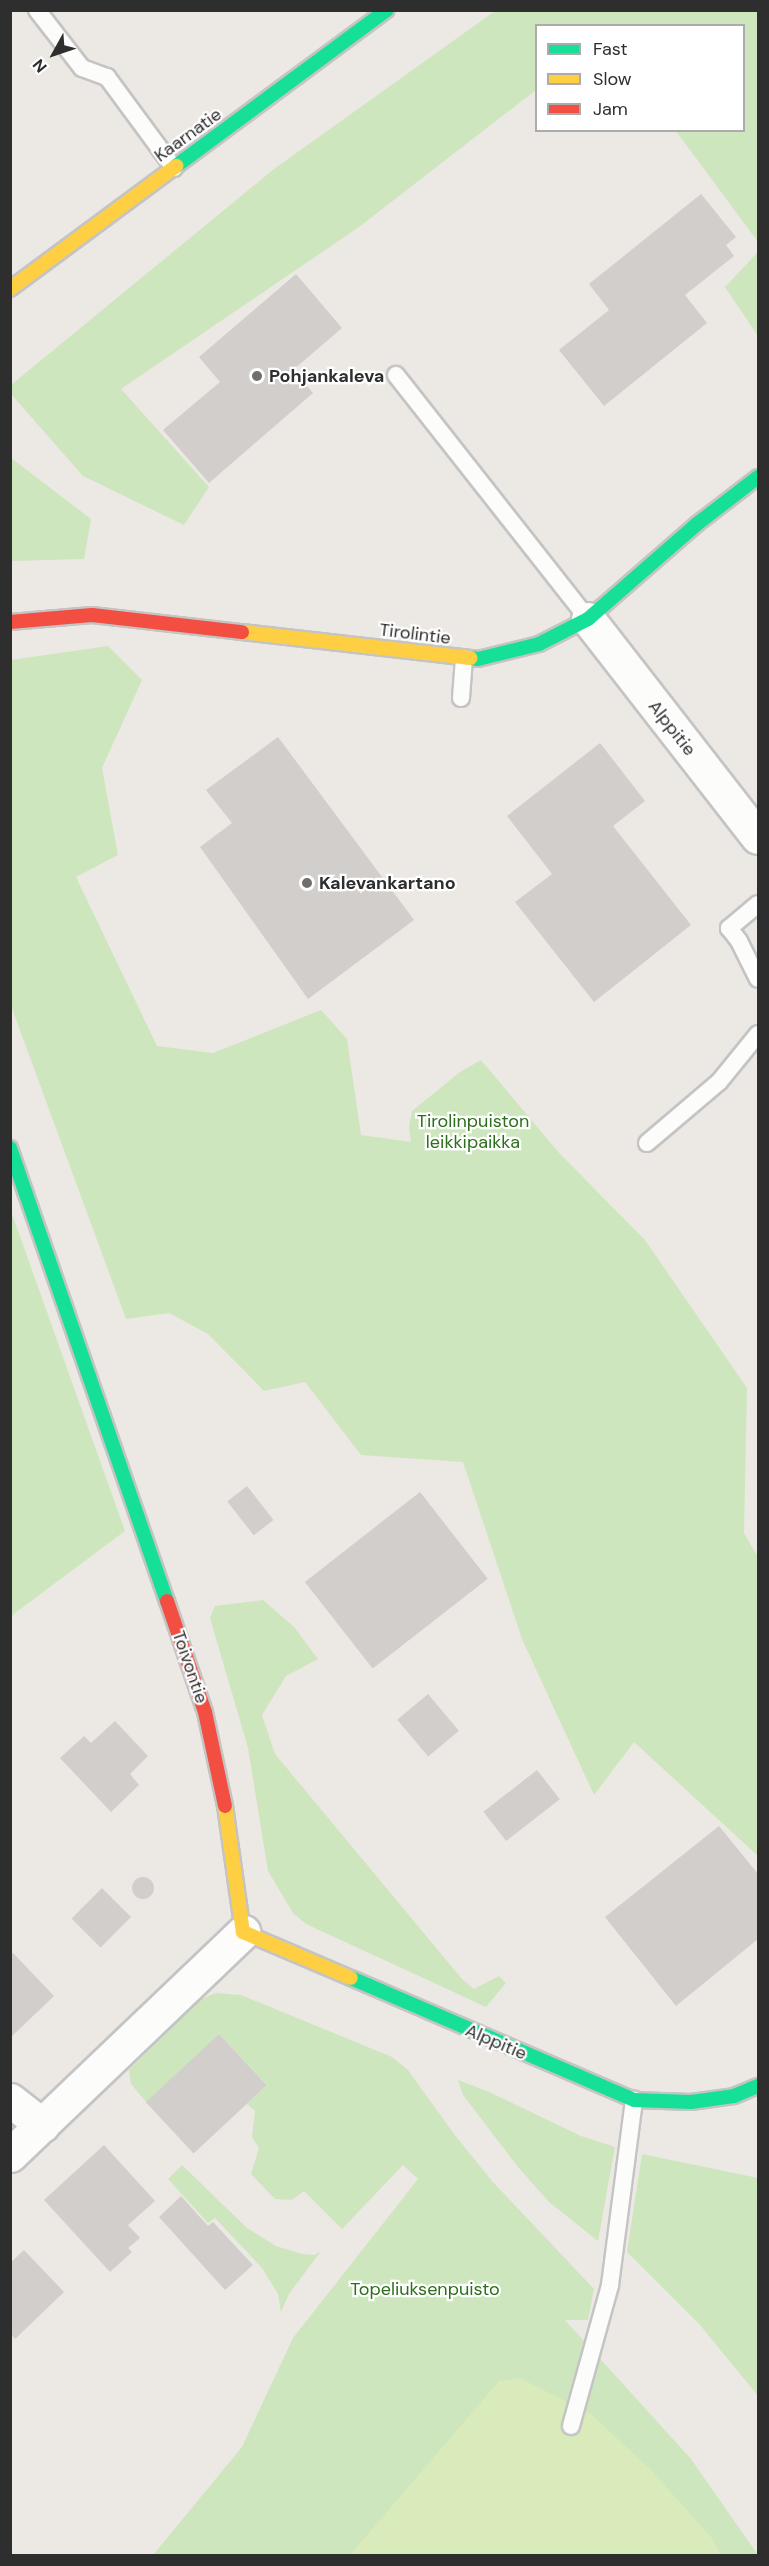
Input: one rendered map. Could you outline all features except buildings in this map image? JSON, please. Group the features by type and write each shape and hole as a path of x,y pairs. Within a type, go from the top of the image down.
{"street":[{"name":"Kaarnatie","path":"10,289 387,10"},
{"name":"Tirolintie","path":"10,622 92,615 478,659 539,644 588,619 697,524 759,477"},
{"name":"Alppitie","path":"588,619 759,837"},
{"name":"Toivontie","path":"10,1148 206,1712 225,1803 243,1932"},
{"name":"Alppitie","path":"243,1932 634,2100 692,2103 734,2096 759,2086"},
{"path":"10,2156 243,1932"},
{"path":"10,2100 42,2125"}],"lane":[{"path":"37,10 82,68 107,77 174,168"},
{"path":"396,375 588,619"},
{"path":"461,698 464,658"},
{"path":"759,904 729,928 739,941 759,978"},
{"path":"647,1143 719,1082 759,1034"},
{"path":"571,2426 610,2285 634,2100"}],"green space":[{"path":"495,11 758,11 758,242 677,132 745,132 745,24 535,24 535,91 359,227 121,389 209,487 184,525 83,476 11,394 11,385 274,169"},
{"path":"758,252 758,336 725,287"},
{"path":"11,458 91,519 84,559 11,561"},
{"name":"Tirolinpuiston leikkipaikka","path":"108,646 142,680 102,768 118,855 76,877 157,1046 213,1053 321,1010 347,1039 361,1135 411,1142 409,1127 412,1111 460,1072 481,1060 560,1154 645,1240 747,1388 744,1533 758,1557 758,1856 634,1742 594,1795 522,1639 463,1462 361,1455 305,1382 264,1391 208,1334 169,1313 126,1319 10,1003 11,660"},
{"path":"11,1211 125,1531 10,1616"},
{"path":"263,1600 294,1627 318,1659 286,1676 262,1715 275,1754 462,1979 474,1989 499,1976 506,1983 486,2007 306,1924 293,1913 268,1871 248,1748 210,1618 215,1606"},
{"name":"Topeliuksenpuisto","path":"216,1993 241,1995 392,2057 408,2070 454,2134 492,2181 594,2289 588,2320 565,2320 691,2459 758,2555 153,2555 242,2447 293,2338 418,2179 403,2165 342,2229 304,2191 292,2200 275,2199 251,2174 259,2148 252,2137 255,2111 247,2104 267,2085 219,2034 147,2103 131,2084 129,2070 201,1999"},
{"path":"458,2080 487,2091 581,2136 615,2147 598,2241 549,2202 518,2167 463,2095"},
{"path":"642,2154 758,2178 758,2396 700,2325 627,2252"},
{"path":"182,2165 247,2228 276,2246 302,2254 315,2255 321,2251 289,2294 281,2312 278,2294 262,2268 215,2218 208,2223 168,2179"},
{"path":"520,2378 592,2415 651,2470 711,2537 721,2555 349,2556 499,2381"}],"traffic: fast":[{"path":"176,166 387,10"},
{"path":"471,658 478,659 539,644 588,619 697,524 758,477"},
{"path":"10,1148 167,1601"},
{"path":"351,1978 634,2100 691,2102 734,2096 758,2086"}],"traffic: slow":[{"path":"10,289 176,166"},
{"path":"242,632 471,658"},
{"path":"225,1806 243,1932 351,1978"}],"traffic: jam":[{"path":"10,622 92,615 242,632"},
{"path":"167,1601 205,1712 225,1806"}],"place":[{"name":"Pohjankaleva","path":"257,376"},
{"name":"Kalevankartano","path":"307,883"}]}
